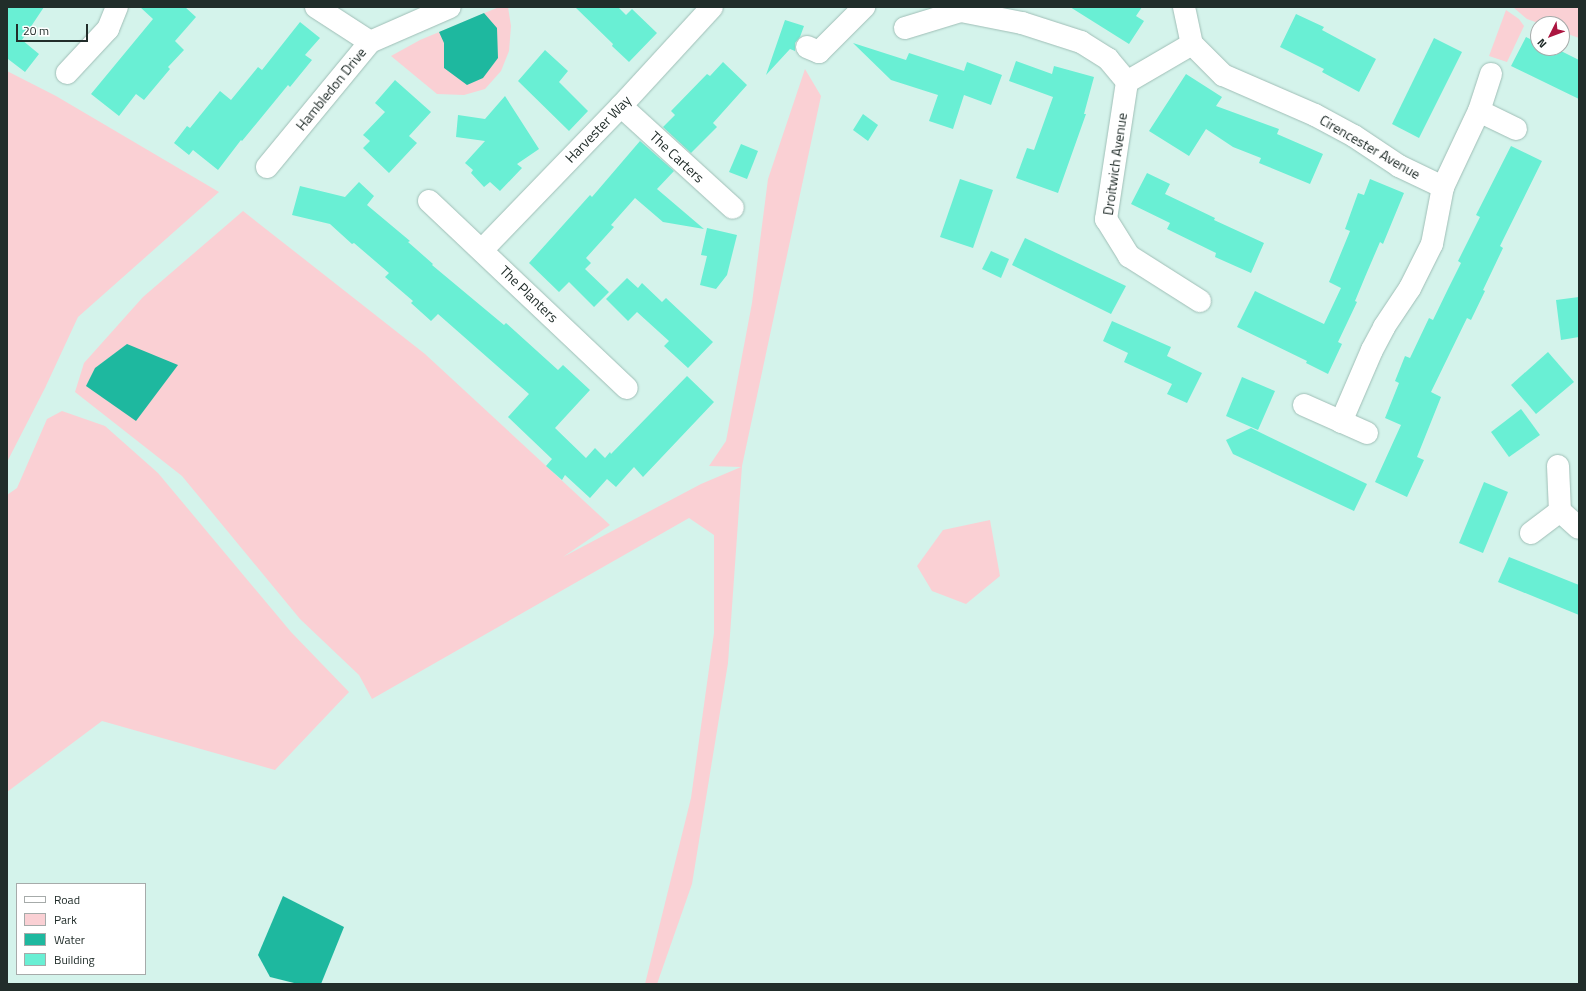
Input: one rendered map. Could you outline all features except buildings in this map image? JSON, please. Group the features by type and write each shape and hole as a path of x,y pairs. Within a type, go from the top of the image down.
{"street":[{"path":"67,73 108,29 117,7"},
{"path":"316,7 370,42"},
{"name":"Hambledon Drive","path":"267,167 370,42 450,7"},
{"path":"808,47 819,52 864,7"},
{"path":"905,28 960,11 1022,23 1081,42 1108,59 1127,82 1192,44 1184,7"},
{"name":"Harvester Way","path":"482,250 621,106 700,11"},
{"name":"Cirencester Avenue","path":"1192,44 1223,75 1315,115 1354,136 1399,166 1443,187"},
{"path":"1341,422 1372,350 1384,327 1410,288 1432,244 1443,187 1479,111 1491,74"},
{"name":"Droitwich Avenue","path":"1127,82 1106,219 1129,256 1200,300"},
{"name":"The Carters","path":"621,106 733,208"},
{"path":"1479,111 1516,129"},
{"name":"The Planters","path":"429,201 627,388"},
{"path":"1304,405 1367,433"},
{"path":"1558,466 1560,511 1579,528"},
{"path":"1531,532 1560,511"}],"green space":[{"path":"499,7 508,7 511,26 509,51 501,71 485,89 464,95 437,94 391,56 420,40"},
{"path":"1513,7 1579,7 1579,38 1570,35 1570,16 1530,16 1530,20"},
{"path":"1506,10 1519,19 1524,26 1507,62 1489,56"},
{"path":"805,69 821,96 742,466 728,663 692,884 657,984 645,984 691,798 714,633 714,535 689,518 372,699 359,675 300,619 182,476 75,392 84,363 143,297 243,211 425,354 610,525 563,557 701,484 741,467 709,466 726,441 752,303 768,179"},
{"path":"7,71 56,96 219,192 78,317 45,388 7,462"},
{"path":"62,411 105,426 158,473 291,632 349,692 275,770 102,721 7,792 7,495 17,488 47,419"},
{"path":"990,520 1000,576 966,604 932,591 917,566 943,530"}],"water":[{"path":"484,13 497,28 498,58 483,78 467,85 444,68 444,43 439,32"},
{"path":"127,344 178,365 136,421 86,386 95,368"},
{"path":"283,896 344,927 321,984 298,984 270,977 258,955"}]}
